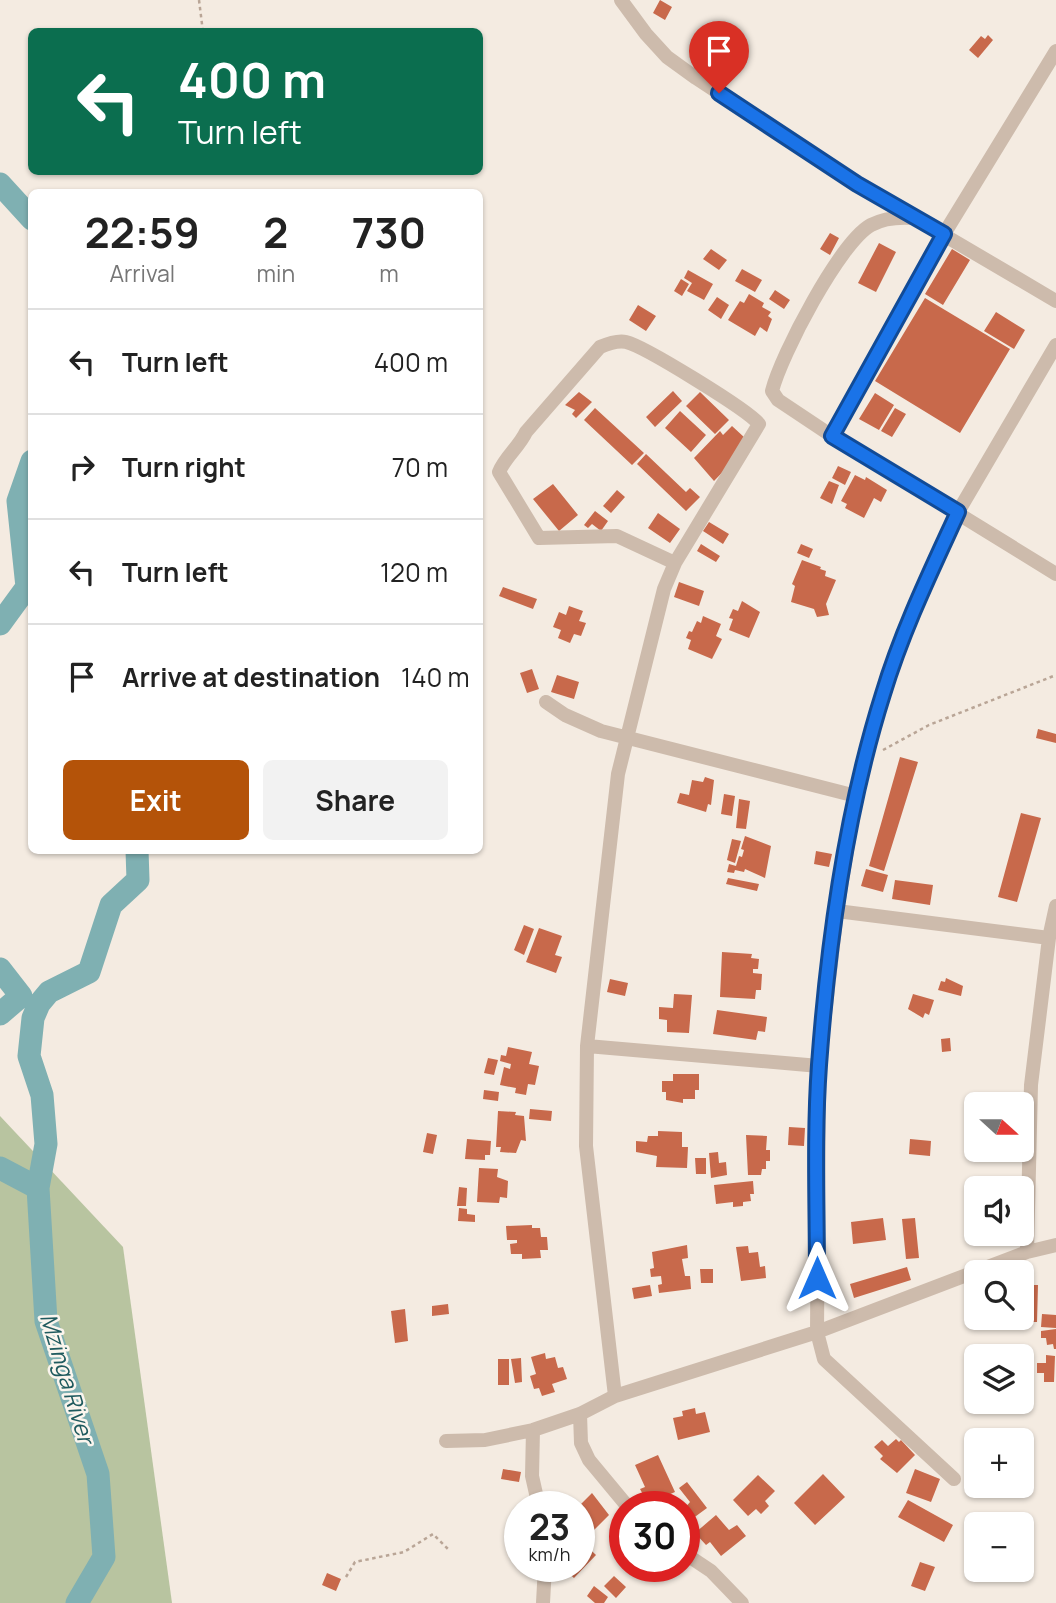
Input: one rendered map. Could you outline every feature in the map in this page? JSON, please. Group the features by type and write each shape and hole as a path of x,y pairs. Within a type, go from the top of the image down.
{"street":[{"path":"621,0 667,57 696,78 915,218 1056,301"},
{"path":"832,436 944,234 1056,51"},
{"path":"915,218 881,220 854,238 789,346 776,374 772,391 778,400 832,436 1056,574"},
{"path":"615,1396 586,1146 587,1046 618,774 656,616 675,562 759,425 637,345 623,341 607,344 600,347 526,432 521,444 502,464 499,472 539,538 617,536 675,562"},
{"path":"954,1479 824,1359 817,1332 819,1066 837,911 856,796 883,693 921,593 958,512 1056,345"},
{"path":"546,702 583,724 628,739 856,796"},
{"path":"1027,1252 1031,1085 1049,938 1056,906"},
{"path":"837,911 1049,938"},
{"path":"1040,1018 1056,1020"},
{"path":"587,1046 819,1066"},
{"path":"446,1441 485,1440 533,1430 580,1414 615,1396 817,1332 1027,1252 1056,1245"},
{"path":"580,1414 581,1443 589,1460 615,1491"},
{"path":"533,1430 532,1476 535,1491"},
{"path":"700,1564 711,1571 742,1603"},
{"path":"543,1603 544,1582"}],"path":[{"path":"199,0 202,28"},
{"path":"866,758 929,725 1056,675"},
{"path":"346,1577 355,1562 404,1552 433,1534 450,1551"}],"green space":[{"path":"0,1116 123,1247 172,1603 0,1603"}],"building":[{"path":"660,0 672,7 665,20 653,13"},
{"path":"988,35 993,40 978,58 969,50 981,36 985,39"},
{"path":"830,233 839,238 830,255 820,249"},
{"path":"879,243 896,252 876,292 858,283"},
{"path":"711,249 727,260 719,270 703,259"},
{"path":"952,249 970,260 943,305 925,294"},
{"path":"742,269 762,280 755,292 735,281"},
{"path":"688,270 713,284 704,300 687,291 692,283 684,278"},
{"path":"681,279 689,284 682,296 674,291"},
{"path":"775,290 790,300 784,309 769,299"},
{"path":"749,294 764,303 762,307 771,312 768,316 772,319 767,332 760,327 755,336 728,320 740,301 744,303"},
{"path":"717,297 729,305 721,319 708,310"},
{"path":"925,298 1010,349 960,433 875,381"},
{"path":"638,305 656,316 646,331 629,320"},
{"path":"996,312 1025,330 1014,349 984,331"},
{"path":"673,391 682,401 655,427 646,417"},
{"path":"579,392 592,402 576,418 572,414 575,410 565,405"},
{"path":"700,392 729,420 715,434 686,406"},
{"path":"875,393 894,405 879,430 859,419"},
{"path":"595,408 644,453 632,465 584,420"},
{"path":"895,408 906,414 892,437 881,431"},
{"path":"680,411 706,435 691,452 665,428"},
{"path":"732,426 745,438 741,453 714,481 694,458 720,431 723,435"},
{"path":"646,454 686,492 690,488 700,497 686,511 637,464"},
{"path":"838,466 851,472 845,485 832,478"},
{"path":"855,475 865,480 866,477 887,490 881,502 874,498 864,518 845,508 847,504 841,501"},
{"path":"829,481 839,485 832,504 820,498"},
{"path":"553,484 578,515 559,531 533,499"},
{"path":"617,490 625,497 611,513 603,506"},
{"path":"595,511 608,521 601,531 592,524 588,528 584,525"},
{"path":"658,513 680,529 670,543 648,528"},
{"path":"709,522 729,534 723,544 703,531"},
{"path":"701,544 720,556 716,562 697,551"},
{"path":"801,544 813,549 809,558 797,553"},
{"path":"802,560 821,567 820,569 826,571 825,576 836,580 826,604 829,615 817,617 814,609 791,602 795,586 792,584"},
{"path":"679,582 704,591 699,606 674,597"},
{"path":"503,587 537,599 533,609 499,596"},
{"path":"742,601 760,612 749,638 729,630 733,619 729,618 733,609 738,611"},
{"path":"569,606 583,611 579,621 586,623 581,636 574,634 570,643 558,638 561,630 553,627 559,612 566,615"},
{"path":"703,616 721,624 716,636 722,639 712,659 688,649 691,640 686,638 689,631 692,632 697,621 701,623"},
{"path":"532,669 539,689 527,693 520,673"},
{"path":"557,675 579,682 574,699 551,692"},
{"path":"1038,729 1056,734 1056,743 1036,738"},
{"path":"900,757 918,762 884,871 869,866"},
{"path":"705,777 714,780 711,805 708,804 706,812 677,803 680,793 689,795 692,780 703,782"},
{"path":"724,794 735,796 732,816 721,814"},
{"path":"739,799 750,801 746,829 736,828"},
{"path":"1021,813 1041,818 1017,902 998,897"},
{"path":"745,836 771,846 765,878 745,869 744,872 727,872 729,864 736,866 739,856 742,857 744,850 741,849"},
{"path":"732,839 741,841 735,863 727,860"},
{"path":"816,851 832,854 829,867 814,864"},
{"path":"866,869 888,875 883,892 861,886"},
{"path":"728,878 759,884 757,891 726,884"},
{"path":"895,880 933,885 930,905 892,899"},
{"path":"524,925 534,929 524,955 514,950"},
{"path":"539,928 562,936 555,955 562,957 556,973 526,962"},
{"path":"722,952 752,954 751,958 759,959 758,969 753,969 753,973 762,974 761,990 756,990 755,999 720,997"},
{"path":"946,978 963,986 961,996 938,990 941,981 945,982"},
{"path":"610,979 628,983 625,996 607,992"},
{"path":"674,994 692,995 689,1033 667,1032 667,1020 659,1019 659,1007 673,1008"},
{"path":"913,994 934,1000 929,1015 925,1013 923,1018 908,1009"},
{"path":"717,1010 767,1017 765,1032 758,1031 756,1040 713,1034"},
{"path":"950,1038 951,1051 942,1052 941,1039"},
{"path":"508,1047 532,1052 529,1064 539,1066 535,1085 528,1084 526,1095 515,1093 516,1088 500,1085 504,1067 510,1069 511,1064 500,1061 501,1055 506,1056"},
{"path":"488,1058 498,1060 494,1075 484,1073"},
{"path":"673,1074 699,1074 699,1090 695,1090 695,1099 683,1099 683,1103 666,1100 666,1092 662,1092 662,1081 673,1081"},
{"path":"484,1090 499,1092 498,1101 483,1099"},
{"path":"530,1109 552,1111 551,1121 529,1119"},
{"path":"498,1111 516,1112 515,1115 524,1116 526,1141 521,1140 516,1153 500,1152 501,1147 496,1147"},
{"path":"789,1127 805,1128 804,1146 788,1145"},
{"path":"658,1131 682,1132 682,1147 688,1147 687,1168 656,1167 657,1156 636,1152 636,1141 647,1142 648,1136 658,1136"},
{"path":"427,1133 437,1135 433,1154 423,1152"},
{"path":"746,1135 767,1136 766,1150 770,1150 770,1161 766,1161 766,1169 762,1169 761,1175 748,1175"},
{"path":"467,1139 491,1141 490,1155 485,1155 485,1160 465,1159"},
{"path":"910,1139 931,1141 930,1156 909,1154"},
{"path":"718,1152 719,1163 726,1162 727,1175 711,1178 709,1153"},
{"path":"695,1158 706,1158 706,1174 696,1174"},
{"path":"479,1168 498,1169 497,1177 508,1181 507,1198 500,1197 499,1203 477,1202"},
{"path":"753,1181 754,1194 750,1194 751,1201 743,1202 743,1206 733,1207 733,1202 716,1204 714,1185"},
{"path":"459,1187 467,1188 466,1206 457,1206"},
{"path":"459,1208 467,1209 467,1214 475,1215 475,1222 458,1221"},
{"path":"883,1218 886,1240 853,1244 851,1222"},
{"path":"915,1218 919,1258 906,1259 902,1219"},
{"path":"532,1225 532,1228 540,1228 541,1237 547,1237 548,1250 540,1250 541,1258 522,1259 522,1254 511,1254 510,1244 517,1243 517,1240 507,1240 506,1226"},
{"path":"687,1245 688,1258 682,1259 685,1276 690,1276 691,1289 659,1293 661,1276 651,1277 650,1269 654,1268 652,1252"},
{"path":"748,1246 749,1253 758,1252 760,1267 765,1266 766,1278 741,1281 736,1247"},
{"path":"907,1267 911,1280 854,1298 850,1284"},
{"path":"700,1269 713,1269 713,1283 701,1283"},
{"path":"650,1285 652,1296 634,1299 632,1288"},
{"path":"1034,1285 1038,1285 1037,1322 1034,1322"},
{"path":"448,1304 449,1314 432,1316 432,1306"},
{"path":"405,1309 408,1341 395,1343 391,1311"},
{"path":"1042,1314 1056,1315 1056,1328 1041,1327"},
{"path":"1056,1329 1054,1349 1053,1344 1047,1345 1046,1338 1041,1338 1041,1331"},
{"path":"545,1353 546,1359 555,1357 558,1368 563,1367 567,1379 552,1384 555,1392 542,1396 539,1388 534,1389 530,1376 536,1374 531,1357"},
{"path":"1046,1355 1055,1356 1054,1382 1044,1382 1044,1373 1037,1373 1037,1363 1046,1363"},
{"path":"521,1358 522,1382 515,1383 511,1359"},
{"path":"498,1359 509,1359 509,1385 498,1385"},
{"path":"695,1408 696,1414 705,1412 710,1432 678,1440 673,1418 683,1416 682,1411"},
{"path":"896,1439 899,1442 901,1440 915,1455 897,1473 880,1459 883,1456 874,1447 882,1440 888,1446"},
{"path":"658,1455 675,1491 641,1491 640,1489 645,1487 635,1465"},
{"path":"503,1469 521,1472 519,1482 501,1479"},
{"path":"915,1469 940,1479 931,1502 906,1493"},
{"path":"823,1474 845,1497 815,1525 794,1503"},
{"path":"758,1475 775,1491 765,1501 769,1506 761,1514 756,1509 748,1516 733,1500"},
{"path":"687,1482 694,1491 681,1491 679,1488"},
{"path":"595,1497 609,1515 595,1529"},
{"path":"700,1499 707,1508 700,1513"},
{"path":"908,1500 953,1525 944,1542 898,1517"},
{"path":"716,1515 729,1530 737,1525 746,1536 721,1556 710,1542 706,1545 700,1538 700,1529"},
{"path":"920,1562 935,1567 925,1591 911,1586"},
{"path":"327,1573 341,1579 336,1591 322,1585"},
{"path":"609,1581 621,1582 626,1587 616,1598 604,1586"},
{"path":"594,1586 608,1597 604,1603 595,1603 587,1596"}],"waterway":[{"name":"Mzinga River","path":"0,184 28,215"},
{"name":"Mzinga River","path":"0,624 27,587 18,501 28,472"},
{"path":"38,1188 46,1144 42,1095 29,1056 33,1018 39,1004 49,992 89,972 111,905 138,880 137,854"},
{"name":"Mzinga River","path":"0,969 21,996 0,1014"},
{"name":"Mzinga River","path":"0,1168 38,1188 46,1321 98,1474 104,1557 77,1603"}],"route":[{"path":"719,93 857,184 944,234 832,436 958,512 921,593 883,693 856,796 837,911 819,1066 817,1278"}]}
